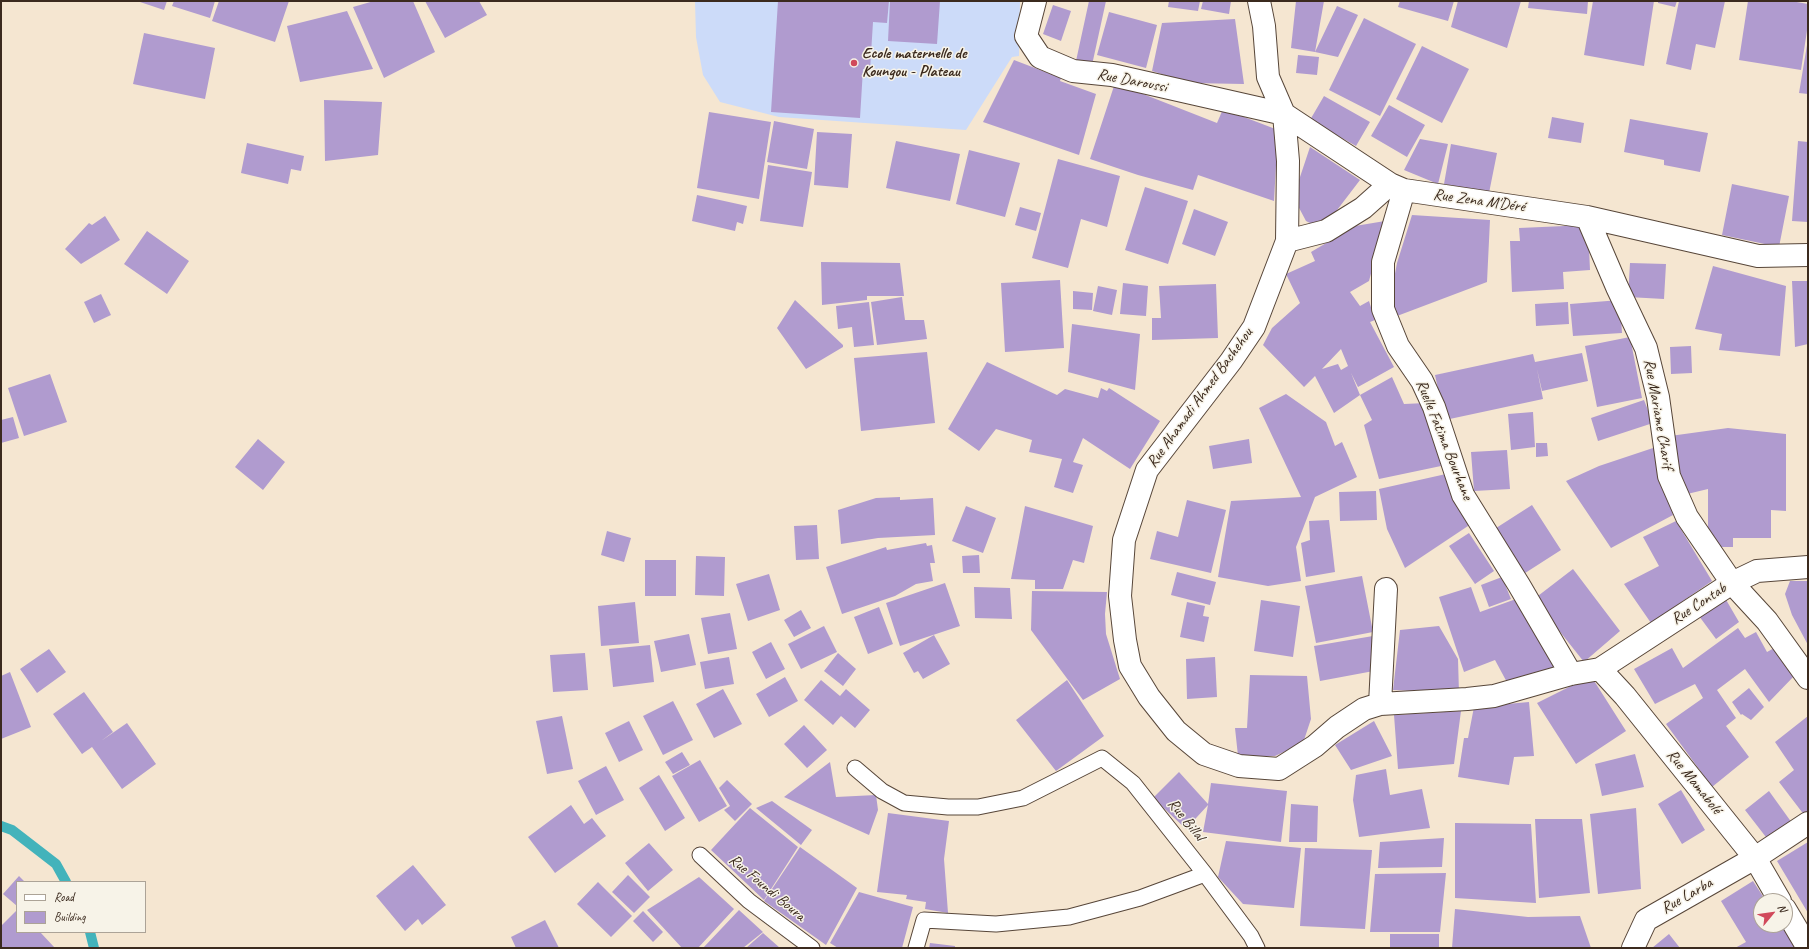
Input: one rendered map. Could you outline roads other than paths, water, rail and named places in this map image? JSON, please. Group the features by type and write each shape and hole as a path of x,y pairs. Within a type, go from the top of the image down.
{"street":[{"name":"Rue Daroussi","path":"1036,1 1026,36 1040,57 1057,65 1073,71 1112,75 1284,114"},
{"path":"1260,1 1264,26 1268,77 1284,114"},
{"name":"Rue Zena M'Déré","path":"1284,114 1397,187 1587,217 1758,256 1808,255"},
{"name":"Rue Ahamadi Ahmed Bachehou","path":"1284,114 1288,161 1287,242 1254,327 1231,361 1147,470 1124,540 1120,596 1125,640 1130,666 1149,697 1176,731 1204,754 1239,766 1279,768 1315,746 1337,727 1364,710 1380,704 1494,696 1571,674 1600,669"},
{"path":"1287,242 1326,231 1397,187"},
{"name":"Ruelle Fatima Bourhane","path":"1397,187 1383,262 1383,309 1398,346 1422,381 1434,407 1463,494 1519,585 1571,674"},
{"name":"Rue Mariame Charif","path":"1587,217 1617,287 1646,348 1658,397 1669,476 1687,517 1732,583 1767,621 1808,678"},
{"name":"Rue Contab","path":"1600,669 1732,583 1757,571 1808,567"},
{"path":"1380,704 1386,589"},
{"name":"Rue Mamabolé","path":"1600,669 1625,696 1755,858 1775,893"},
{"path":"1755,858 1808,823"},
{"name":"Rue Larba","path":"1633,948 1646,920 1755,858"},
{"path":"1793,923 1808,948"}],"lane":[{"name":"Rue Billal","path":"855,768 882,791 904,803 948,807 978,807 1023,798 1102,758 1133,783 1206,874"},
{"name":"Rue Foundi Boura","path":"700,855 750,900 812,948"},
{"path":"916,948 924,920 996,924 1069,917 1140,898 1206,874 1251,936 1257,948"}],"waterway":[{"path":"1,826 12,830 56,864 65,881"},
{"path":"90,933 94,948"}],"place":[{"name":"Ecole maternelle de Koungou - Plateau","path":"854,63"}]}
